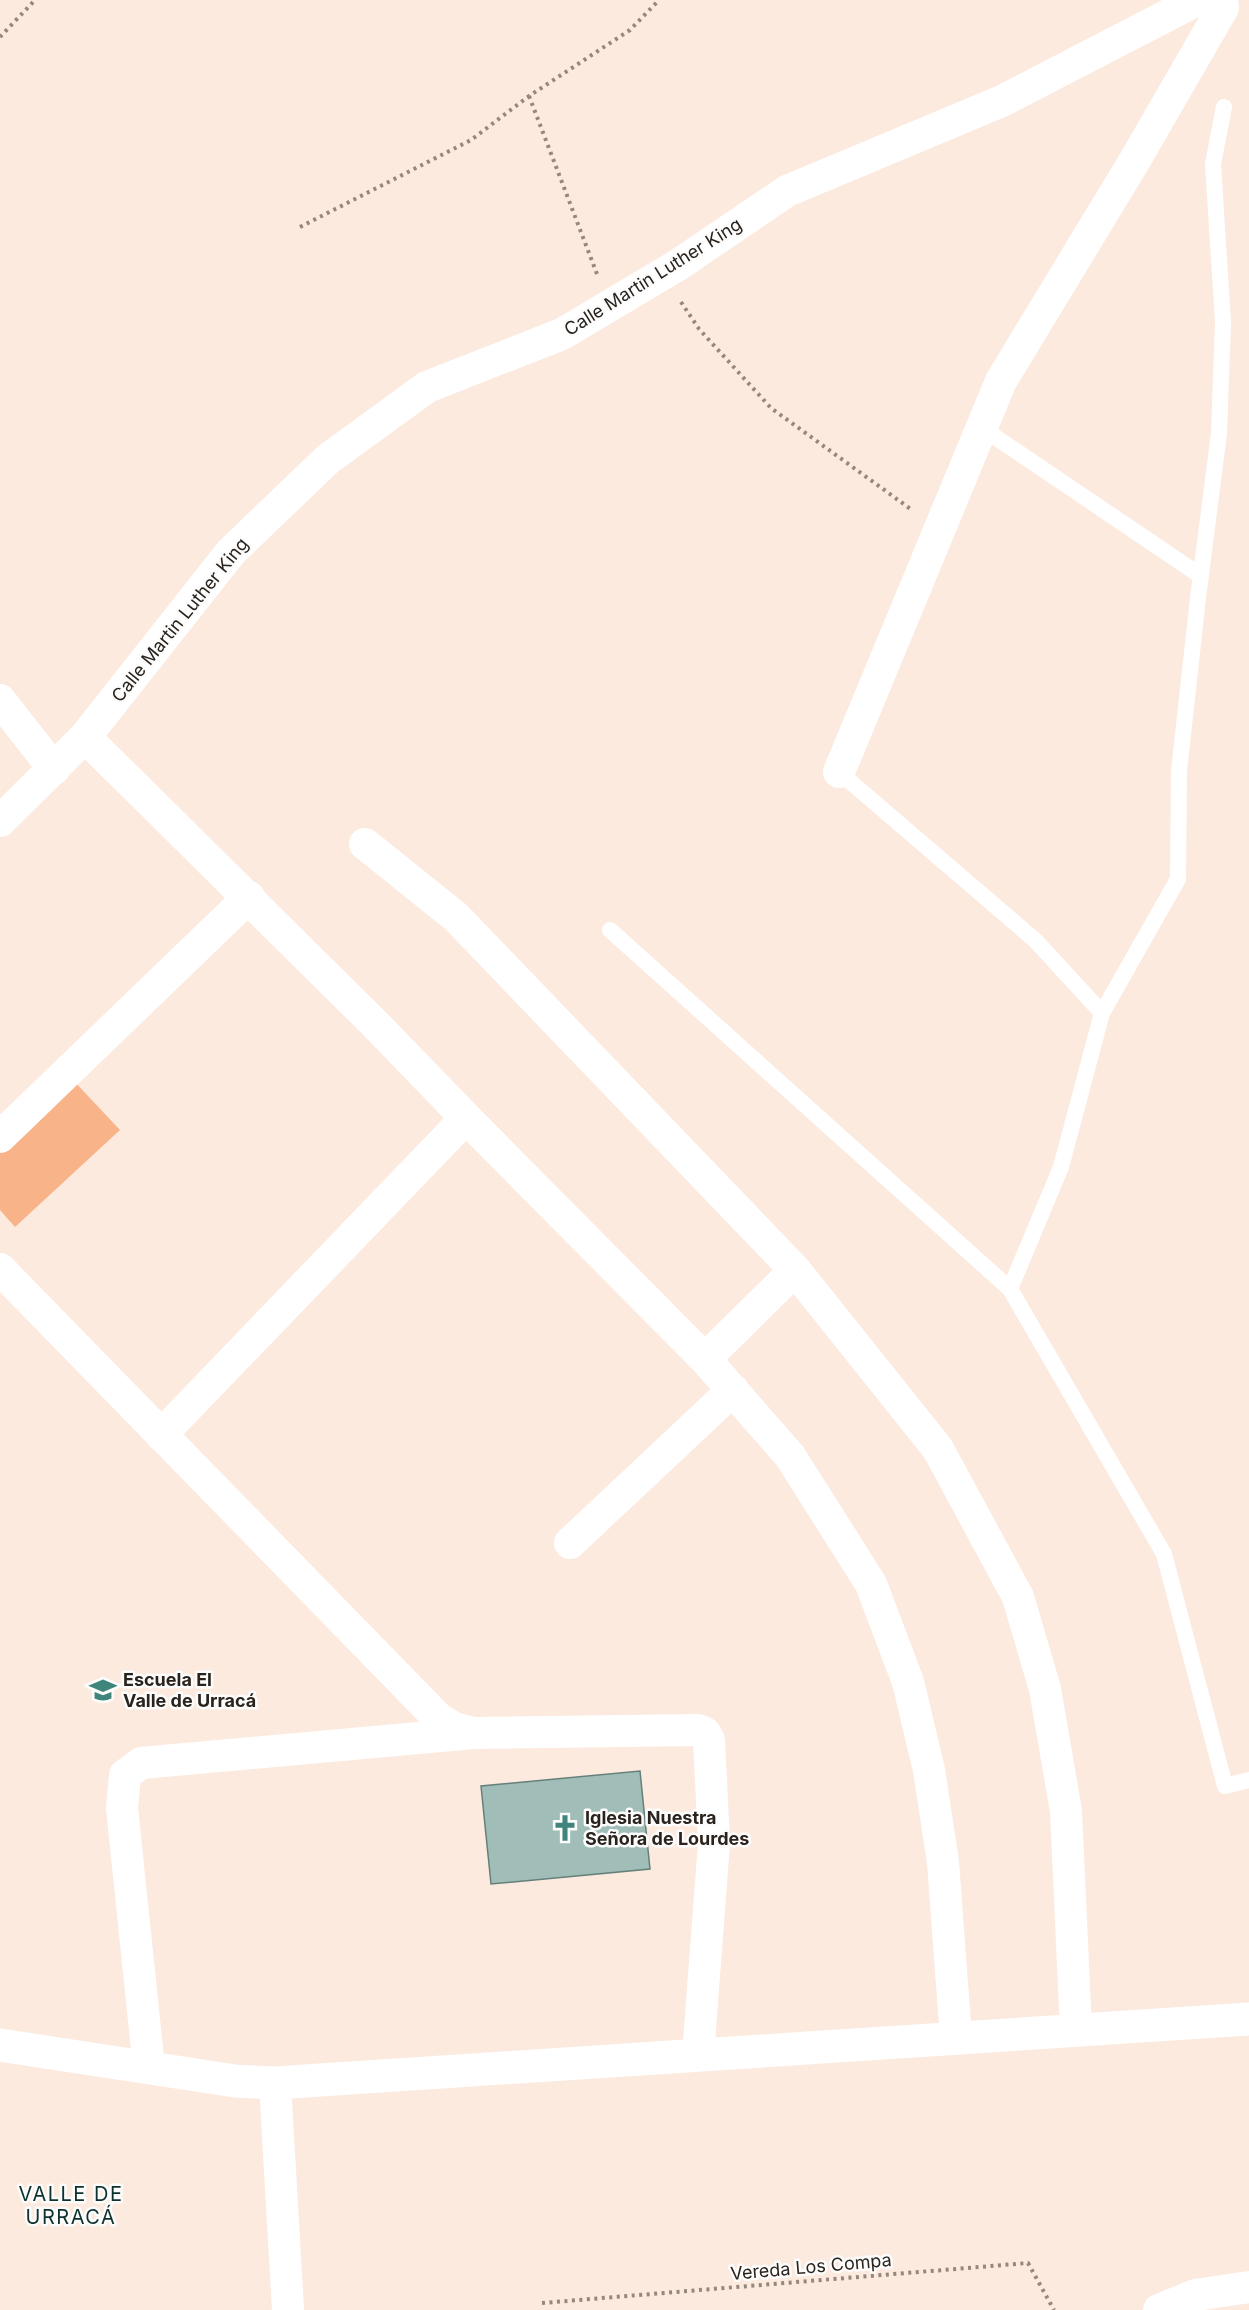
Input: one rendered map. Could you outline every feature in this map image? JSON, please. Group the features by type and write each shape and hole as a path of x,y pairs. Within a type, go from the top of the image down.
{"street":[{"name":"Calle Martin Luther King","path":"0,821 85,737 231,552 328,459 427,387 562,334 678,265 787,191 1002,101 1197,0"},
{"path":"839,772 1002,381 1200,49 1222,8 1222,0"},
{"path":"0,700 54,769"},
{"path":"85,737 249,897 705,1359 790,1456 871,1584 908,1682 929,1770 943,1862 956,2038"},
{"path":"364,843 456,917 795,1270 938,1449 1018,1597 1045,1689 1066,1811 1076,2030"},
{"path":"0,1137 249,897"},
{"path":"161,1435 466,1118"},
{"path":"0,1269 438,1718 454,1728 474,1733"},
{"path":"705,1359 795,1270"},
{"path":"570,1543 733,1390"},
{"path":"149,2068 122,1808 125,1775 141,1762 474,1733 698,1730 705,1733 709,1740 714,1843 698,2055"},
{"path":"0,2045 235,2081 275,2083 1249,2019"},
{"path":"275,2083 288,2310"},
{"path":"1159,2310 1195,2295 1249,2288"}],"lane":[{"path":"1010,1289 1061,1167 1102,1013 1178,879 1179,771 1219,433 1223,322 1213,164 1224,107"},
{"path":"982,428 1201,576"},
{"path":"839,772 1036,940 1102,1013"},
{"path":"610,930 1010,1289 1164,1554 1225,1786 1249,1780"}],"path":[{"path":"0,37 34,0"},
{"path":"300,227 471,140 529,96 630,30 659,0"},
{"path":"529,96 609,306"},
{"path":"699,329 771,408 940,529"},
{"name":"Vereda Los Compa","path":"542,2303 1028,2263 1054,2310"}],"shaded area":[{"path":"72,1079 120,1130 15,1227 0,1210 0,1145"}],"building":[{"name":"Iglesia Nuestra Señora de Lourdes","path":"640,1771 650,1869 491,1884 481,1786"}],"place":[{"name":"Escuela El Valle de Urracá","path":"103,1690"},
{"name":"Iglesia Nuestra Señora de Lourdes","path":"565,1828"}],"district":[{"name":"VALLE DE URRACÁ","path":"71,2206"}]}
